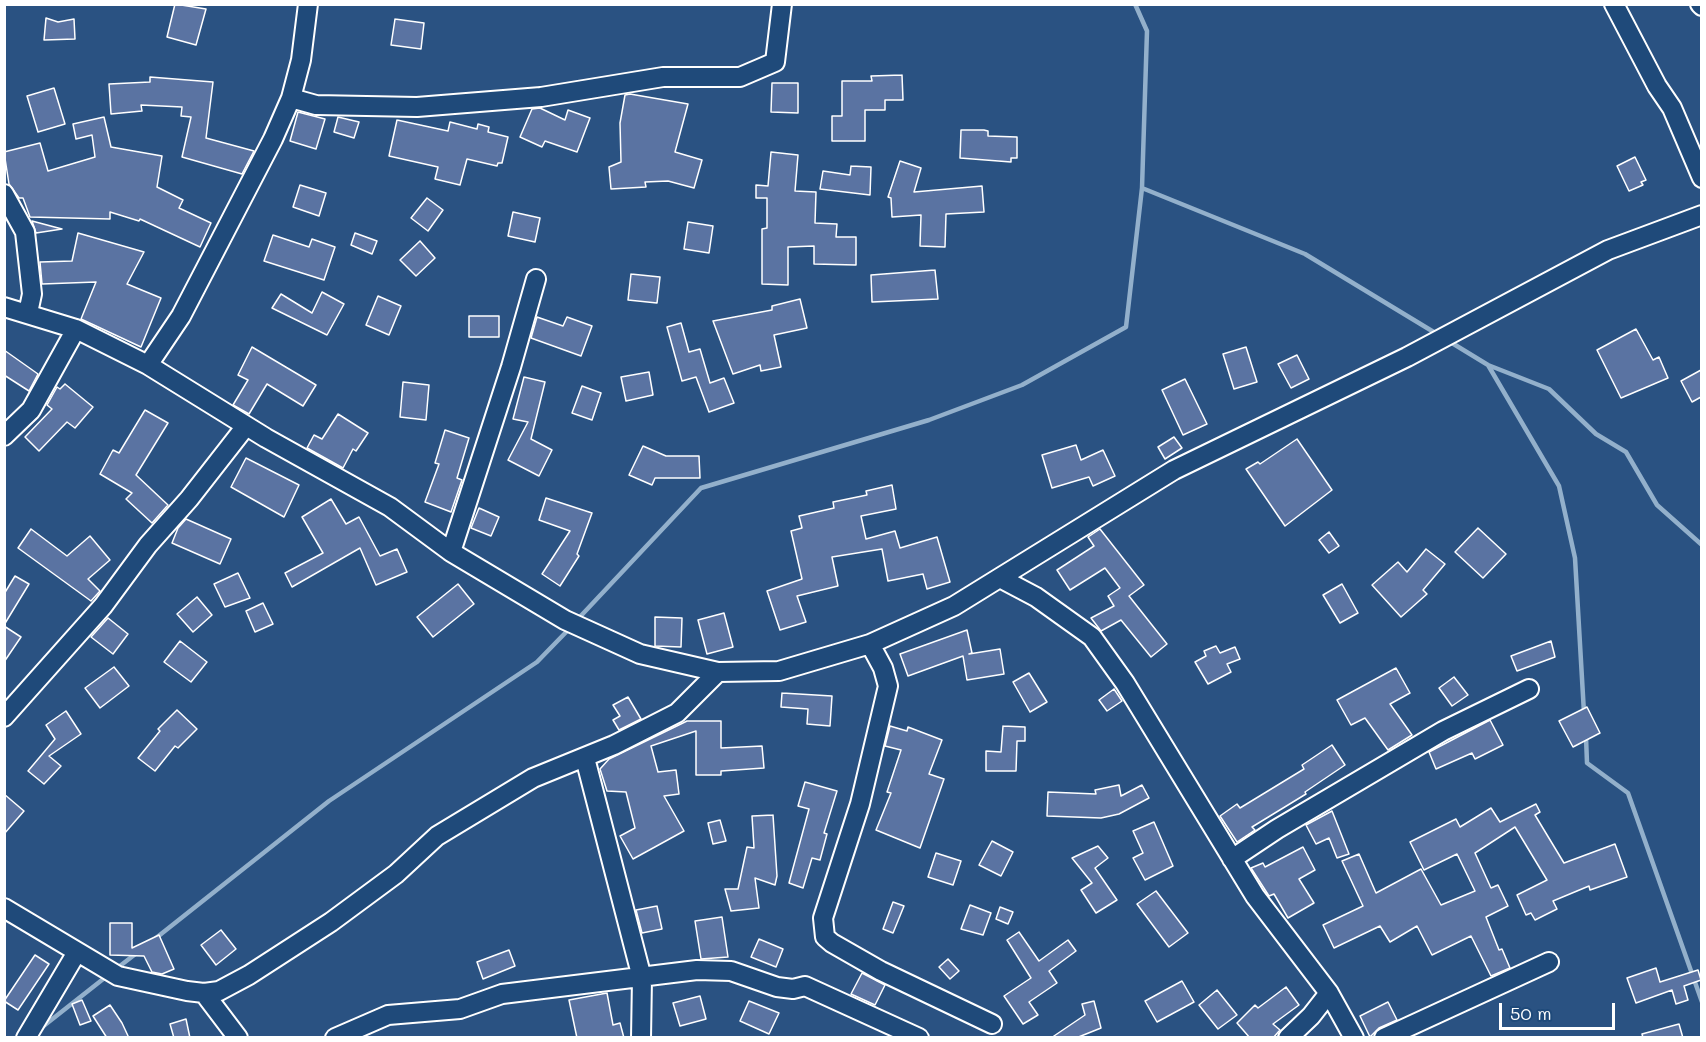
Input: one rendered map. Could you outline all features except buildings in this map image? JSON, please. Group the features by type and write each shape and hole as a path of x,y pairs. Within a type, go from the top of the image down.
{"street":[{"path":"148,365 180,316 254,178 291,98 301,60 308,4"},
{"path":"291,98 316,105 417,107 541,97 663,77 740,77 775,62 782,4"},
{"path":"1614,4 1657,86 1672,108 1701,178"},
{"path":"4,194 25,232 32,294 28,313"},
{"path":"4,307 76,329 148,365 246,426 390,507 451,552 565,620 640,654 718,672 779,671 870,644 954,606 1174,470 1407,357 1608,250 1701,215"},
{"path":"451,552 511,367 536,279"},
{"path":"4,436 31,410 76,329"},
{"path":"4,717 103,606 148,544 189,499 246,426"},
{"path":"1000,579 1036,597 1092,637 1125,683 1255,896 1329,993 1354,1038"},
{"path":"870,644 884,668 888,686 860,804 823,918 825,937 832,944 881,970 992,1024"},
{"path":"4,908 118,976 204,993 219,991 249,975 331,922 396,874 437,836 533,778 585,758 677,713 718,672"},
{"path":"1232,859 1276,829 1443,731 1529,689"},
{"path":"585,758 642,978 640,1038"},
{"path":"26,1038 78,951"},
{"path":"1384,1038 1549,962"},
{"path":"334,1038 388,1015 460,1009 518,991 697,970 731,971 777,987 793,989 805,986 919,1038"},
{"path":"204,993 238,1038"},
{"path":"1288,1038 1311,1016 1329,993"}],"waterway":[{"path":"577,620 701,488 929,420 1022,385 1126,327 1142,188 1147,31 1135,4"},
{"path":"1142,188 1305,254 1437,334"},
{"path":"1447,340 1488,365 1559,486 1575,558 1584,713"},
{"path":"1488,365 1549,389 1596,434 1626,452 1657,505 1702,545"},
{"path":"156,938 329,801 537,662 571,627"},
{"path":"1586,737 1587,763 1628,793 1702,1002"},
{"path":"116,969 138,952"},
{"path":"41,1028 107,976"}]}
